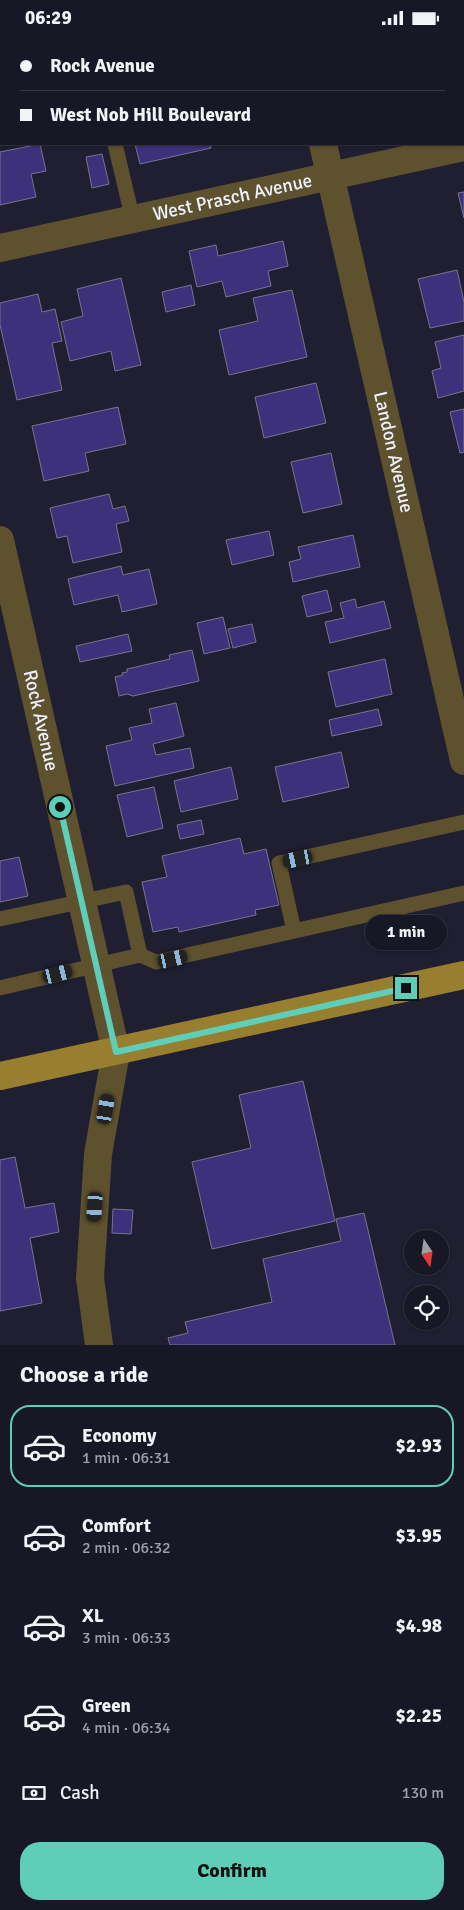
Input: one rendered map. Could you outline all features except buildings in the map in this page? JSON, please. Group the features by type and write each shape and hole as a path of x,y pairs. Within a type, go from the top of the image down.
{"main road":[{"path":"0,1076 464,975"}],"street":[{"name":"Landon Avenue","path":"323,145 464,761"},
{"name":"West Prasch Avenue","path":"0,249 464,147"},
{"name":"Rock Avenue","path":"0,540 116,1052 98,1154 90,1278 99,1345"}],"lane":[{"path":"115,145 133,220"},
{"path":"294,931 280,863 464,822"},
{"path":"0,919 126,892 140,955"},
{"path":"0,987 140,955 156,962 464,893"}],"route":[{"path":"60,807 116,1052 406,988"}]}
